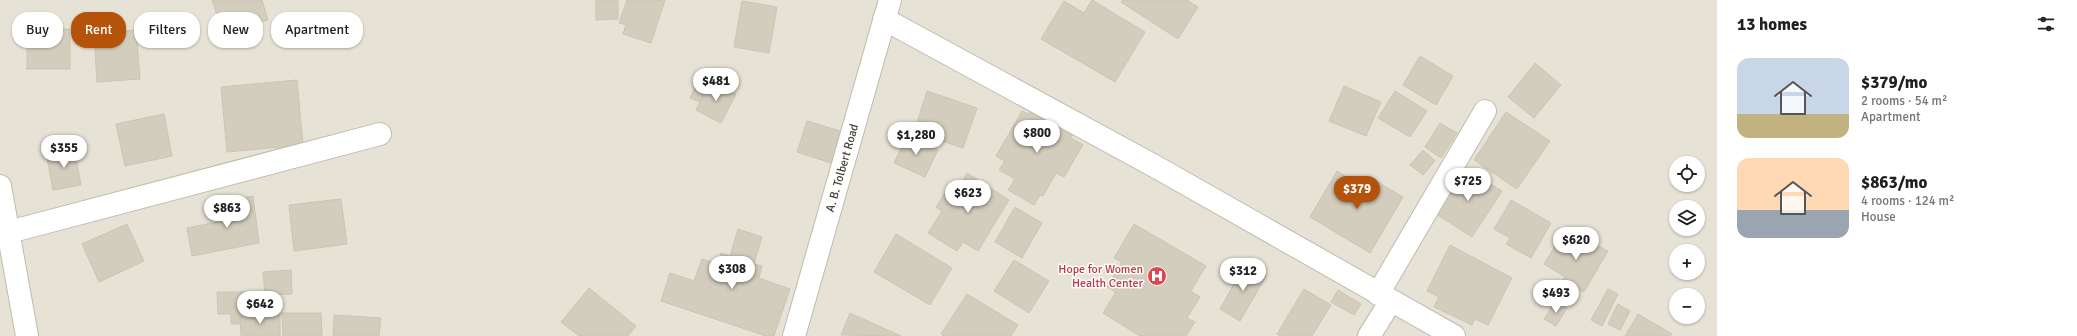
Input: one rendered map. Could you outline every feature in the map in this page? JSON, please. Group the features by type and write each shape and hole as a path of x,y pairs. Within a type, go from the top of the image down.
{"street":[{"path":"887,10 1158,168 1454,336"},
{"name":"A. B. Tolbert Road","path":"794,336 887,10"},
{"path":"1369,336 1384,297 1485,111"},
{"path":"9,232 380,134"},
{"path":"0,186 26,336"}],"shaded area":[{"path":"0,0 1717,0 1717,336 0,336"}],"building":[{"path":"212,0 262,0 268,20 263,21 263,12 216,12"},
{"path":"596,0 618,0 618,19 596,20"},
{"path":"627,0 665,0 651,43 623,34 626,25 619,23"},
{"path":"1092,0 1145,32 1115,82 1041,39 1064,1 1084,13"},
{"path":"1123,0 1187,0 1198,7 1178,39 1121,2"},
{"path":"742,1 777,7 769,53 734,47"},
{"path":"63,29 70,29 70,69 27,69 27,48 63,48"},
{"path":"134,30 134,48 137,48 140,79 97,82 95,48 126,48 126,31"},
{"path":"1420,56 1453,76 1436,105 1403,85"},
{"path":"1535,63 1561,85 1534,118 1508,97"},
{"path":"700,77 710,82 700,102 690,98"},
{"path":"297,80 303,145 227,152 221,87"},
{"path":"710,82 736,94 721,123 696,110"},
{"path":"1344,86 1381,102 1366,136 1329,121"},
{"path":"927,91 977,108 963,148 914,132"},
{"path":"1395,91 1427,111 1410,137 1378,118"},
{"path":"1032,108 1073,133 1071,138 1083,145 1064,177 1056,173 1043,196 1040,195 1034,205 1008,190 1015,179 999,170 1005,161 996,156 1022,111 1028,114"},
{"path":"1506,112 1550,141 1517,189 1474,160"},
{"path":"164,114 172,156 125,166 116,124"},
{"path":"807,121 847,133 837,165 797,152"},
{"path":"1440,123 1457,133 1441,158 1425,147"},
{"path":"907,136 938,150 925,177 894,163"},
{"path":"74,148 81,185 53,190 46,153"},
{"path":"1423,150 1435,161 1423,175 1410,165"},
{"path":"1463,167 1502,191 1472,237 1433,212"},
{"path":"1337,171 1368,190 1374,180 1403,197 1370,253 1310,217"},
{"path":"967,173 1009,200 978,251 963,242 957,251 928,233 942,211 936,207 952,182 960,186"},
{"path":"253,196 259,243 192,256 187,228 227,220 223,202"},
{"path":"341,199 347,244 294,251 289,205"},
{"path":"1511,200 1551,223 1531,258 1506,244 1510,238 1494,229"},
{"path":"1015,207 1042,223 1022,258 995,242"},
{"path":"127,224 144,261 99,282 82,244"},
{"name":"Hope for Women Health Center","path":"1134,224 1206,266 1191,291 1200,297 1187,318 1195,322 1186,336 1140,336 1103,313 1116,292 1107,287 1122,262 1114,258"},
{"path":"738,229 762,237 754,264 762,266 759,278 790,289 774,336 766,336 661,301 670,273 694,281 702,259 718,264 721,253 730,256"},
{"path":"1563,233 1583,245 1586,240 1608,251 1584,292 1562,281 1565,277 1544,264"},
{"path":"896,234 952,268 930,305 874,272"},
{"path":"1450,245 1512,278 1488,325 1475,319 1472,325 1434,307 1439,297 1427,291"},
{"path":"1014,260 1049,281 1029,313 994,291"},
{"path":"1245,264 1266,276 1240,321 1220,309"},
{"path":"291,270 292,294 265,295 263,272"},
{"path":"589,288 636,326 628,336 579,336 561,322"},
{"path":"1304,289 1331,305 1312,336 1281,336 1277,334"},
{"path":"1608,289 1618,294 1602,326 1591,320"},
{"path":"1338,290 1361,304 1354,315 1331,302"},
{"path":"217,292 248,292 248,313 240,313 240,324 231,324 231,314 218,314"},
{"path":"967,294 1018,325 1011,336 944,336 941,334"},
{"path":"1555,301 1567,308 1556,326 1544,319"},
{"path":"1618,304 1630,311 1620,330 1608,324"},
{"path":"280,313 280,336 241,336 240,314"},
{"path":"282,313 321,313 322,336 283,336"},
{"path":"850,313 901,336 841,335"},
{"path":"1638,314 1672,334 1670,336 1625,336"},
{"path":"334,315 381,318 379,336 333,336"}],"place":[{"name":"Hope for Women Health Center","path":"1157,276"}]}
